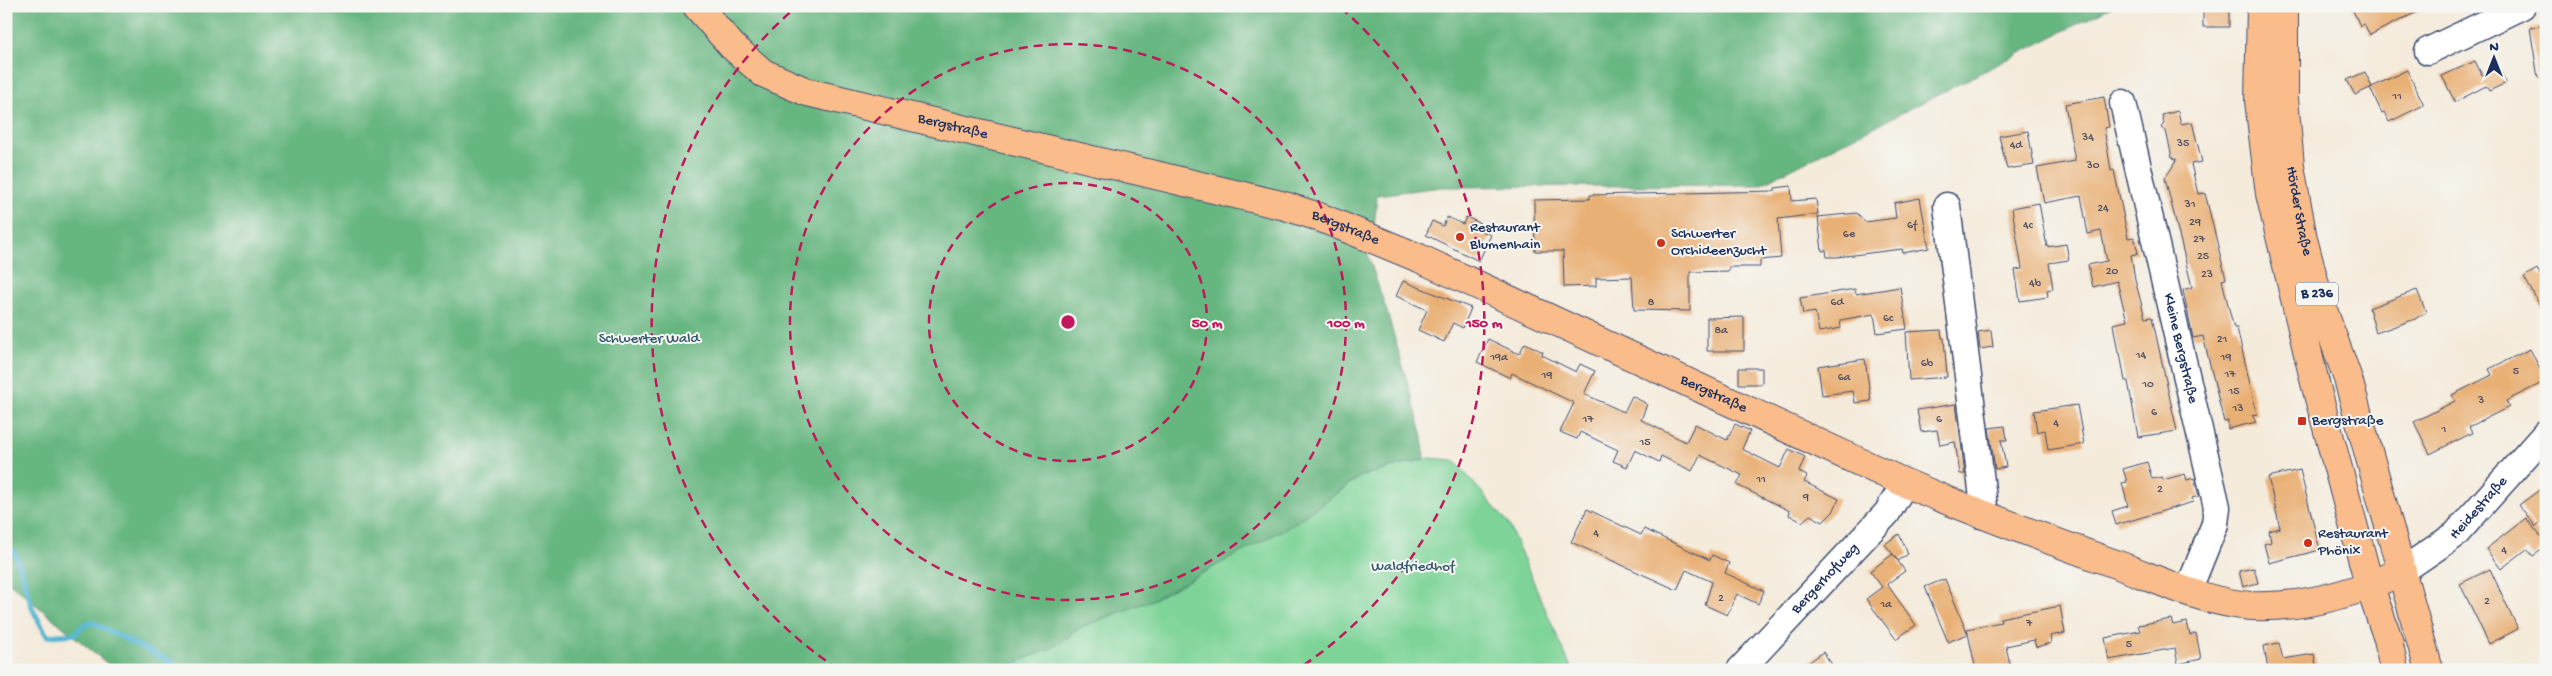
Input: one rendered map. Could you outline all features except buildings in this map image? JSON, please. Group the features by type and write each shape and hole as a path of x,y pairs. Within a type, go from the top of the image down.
{"main road":[{"name":"Bergstraße","path":"697,6 732,46 763,73 807,92 1319,217 1419,258 1905,483 1981,515 2221,602 2252,606 2309,601 2370,586 2402,571"},
{"name":"Hörder Straße","path":"2261,6 2259,101 2270,194 2315,383 2370,586 2388,639 2394,670"},
{"name":"Hörder Straße","path":"2284,6 2284,98 2290,166 2303,239 2318,296 2348,379 2429,670"}],"street":[{"path":"2428,50 2522,6"},
{"name":"Kleine Bergstraße","path":"2123,103 2217,507 2215,524 2188,591"},
{"path":"1948,206 1984,506 1981,515"},
{"name":"Heidestraße","path":"2402,571 2455,535 2546,433"},
{"name":"Bergerhofweg","path":"1740,670 1887,513 1905,483"}],"green space":[{"name":"Schwerter Wald","path":"6,6 2113,6 1759,185 1442,187 1377,195 1374,229 1368,255 1387,312 1423,436 1424,459 1361,476 1290,526 1152,600 1081,627 1056,646 999,670 115,670 6,580"},
{"name":"Waldfriedhof","path":"1430,458 1454,460 1508,523 1572,670 999,670 1056,646 1081,627 1152,600 1290,526 1361,476"}],"waterway":[{"path":"6,540 17,558 33,610 47,636 75,634 81,627 91,622 173,663 170,670"}],"place":[{"name":"Restaurant Blumenhain","path":"1460,237"},
{"name":"Schwerter Orchideenzucht","path":"1661,243"},
{"name":"Bergstraße","path":"2302,421"},
{"name":"Restaurant Phönix","path":"2308,543"}]}
